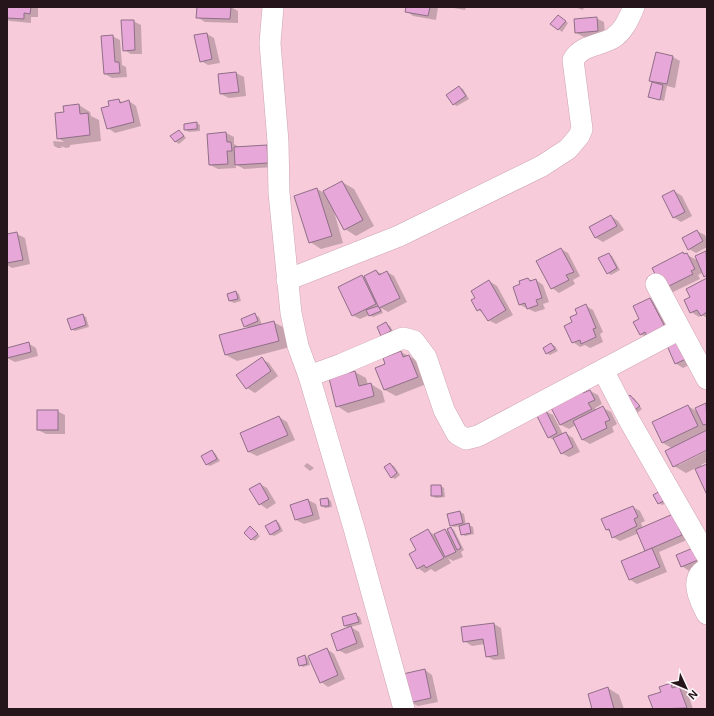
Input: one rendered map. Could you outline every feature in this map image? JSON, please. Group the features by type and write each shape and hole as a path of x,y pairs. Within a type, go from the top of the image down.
{"street":[{"path":"273,7 270,43 278,142 279,193 291,313 298,346 309,376 354,528 404,709"},
{"path":"287,280 399,236 542,166 568,149 579,136 582,129 573,60 577,53 581,50 612,38 622,30 634,7"},
{"path":"656,284 707,379"},
{"path":"309,376 404,338 414,341 426,357 444,410 457,434 466,439 478,436 680,329"},
{"path":"603,370 629,420 707,556"},
{"path":"707,569 699,576 697,586 699,600 707,614"}],"building":[{"path":"7,7 31,7 30,14 24,13 24,19 7,18"},
{"path":"197,7 231,7 230,19 196,18"},
{"path":"406,7 430,7 428,16 405,12"},
{"path":"558,15 566,21 558,30 550,24"},
{"path":"597,17 598,31 575,33 574,19"},
{"path":"121,20 134,20 135,50 123,51"},
{"path":"207,33 212,59 200,62 194,35"},
{"path":"113,35 115,62 119,62 120,73 104,74 101,36"},
{"path":"656,52 673,56 667,84 649,81"},
{"path":"236,72 239,92 220,94 218,74"},
{"path":"652,82 663,85 660,100 648,97"},
{"path":"459,86 466,96 453,105 446,95"},
{"path":"119,99 120,103 129,100 134,122 107,129 101,108 109,106 108,101"},
{"path":"79,104 80,114 88,113 90,135 57,139 55,113 64,112 63,106"},
{"path":"197,122 197,129 184,130 184,124"},
{"path":"179,130 184,136 175,142 170,136"},
{"path":"226,132 227,142 231,142 232,151 227,151 228,164 209,165 207,134"},
{"path":"267,145 268,163 235,165 234,147"},
{"path":"342,181 363,220 344,230 323,191"},
{"path":"317,188 332,236 309,243 294,196"},
{"path":"674,190 685,212 673,218 662,196"},
{"path":"611,215 617,226 595,238 589,227"},
{"path":"697,230 703,241 688,250 682,238"},
{"path":"17,232 23,260 7,263 7,234"},
{"path":"561,248 574,272 566,275 569,280 551,289 536,261"},
{"path":"706,251 707,275 704,277 695,256"},
{"path":"683,252 684,254 687,253 695,269 691,271 693,274 663,289 652,268"},
{"path":"609,253 617,268 607,274 598,258"},
{"path":"376,270 379,275 387,271 400,298 379,308 364,276"},
{"path":"362,275 376,304 352,316 338,287"},
{"path":"528,278 530,281 536,279 542,298 536,300 538,305 527,309 525,303 519,305 513,287 520,284 519,281"},
{"path":"707,278 707,312 701,316 697,310 690,313 684,300 690,297 686,289"},
{"path":"489,280 506,310 488,321 480,309 477,311 471,300 475,298 471,291"},
{"path":"236,291 238,299 229,301 227,294"},
{"path":"650,298 665,327 647,336 645,332 640,335 633,322 639,319 633,306"},
{"path":"586,304 596,328 593,329 596,337 581,344 580,340 572,343 564,326 572,322 570,317 577,314 575,309"},
{"path":"378,306 381,311 369,316 366,310"},
{"path":"255,313 258,321 244,327 241,319"},
{"path":"83,314 86,325 71,330 67,319"},
{"path":"274,321 279,341 225,355 219,335"},
{"path":"386,322 391,331 381,336 377,327"},
{"path":"676,336 686,359 675,364 665,341"},
{"path":"29,342 31,352 7,358 7,348"},
{"path":"551,343 555,349 546,354 543,348"},
{"path":"401,351 403,357 409,355 418,377 384,390 375,368 385,364 383,358"},
{"path":"262,357 271,371 246,389 236,375"},
{"path":"355,371 359,386 371,383 374,396 336,407 329,378"},
{"path":"582,390 583,393 590,390 595,400 588,403 592,409 560,425 550,406"},
{"path":"630,395 640,406 632,412 623,402"},
{"path":"706,403 707,424 703,425 695,408"},
{"path":"688,405 698,426 662,443 652,422"},
{"path":"603,406 610,420 605,422 607,428 582,440 573,421"},
{"path":"545,409 557,433 548,438 536,414"},
{"path":"37,410 58,410 58,430 37,430"},
{"path":"279,416 288,435 248,452 240,433"},
{"path":"707,430 707,450 673,467 665,451"},
{"path":"566,432 573,447 561,454 553,438"},
{"path":"212,450 217,459 206,465 201,456"},
{"path":"390,463 397,473 391,478 384,467"},
{"path":"707,464 707,495 695,469"},
{"path":"260,483 269,499 259,505 249,489"},
{"path":"431,485 441,485 442,496 431,496"},
{"path":"662,490 667,499 658,504 653,495"},
{"path":"328,498 329,506 321,506 320,499"},
{"path":"308,499 313,515 295,520 290,505"},
{"path":"633,506 638,517 634,519 637,526 612,538 609,529 606,530 601,519"},
{"path":"460,511 463,523 450,526 447,514"},
{"path":"673,514 682,535 645,551 636,530"},
{"path":"276,520 280,529 270,535 265,526"},
{"path":"469,523 471,533 461,535 459,526"},
{"path":"250,526 258,534 251,540 244,533"},
{"path":"451,527 461,548 457,550 447,529"},
{"path":"428,529 444,558 426,568 424,565 417,569 409,554 416,550 410,539"},
{"path":"445,529 456,552 445,557 434,534"},
{"path":"652,548 660,567 629,580 621,561"},
{"path":"693,548 698,560 681,567 676,555"},
{"path":"356,613 359,622 344,626 342,617"},
{"path":"494,623 498,655 486,657 483,639 463,642 461,627"},
{"path":"351,626 357,643 337,651 331,634"},
{"path":"327,648 338,675 320,683 308,656"},
{"path":"305,655 307,664 299,666 297,658"},
{"path":"425,669 431,698 409,703 403,674"},
{"path":"671,683 672,688 679,686 687,708 653,709 648,696 661,692 659,687"},
{"path":"608,687 614,709 592,709 588,694"}]}
